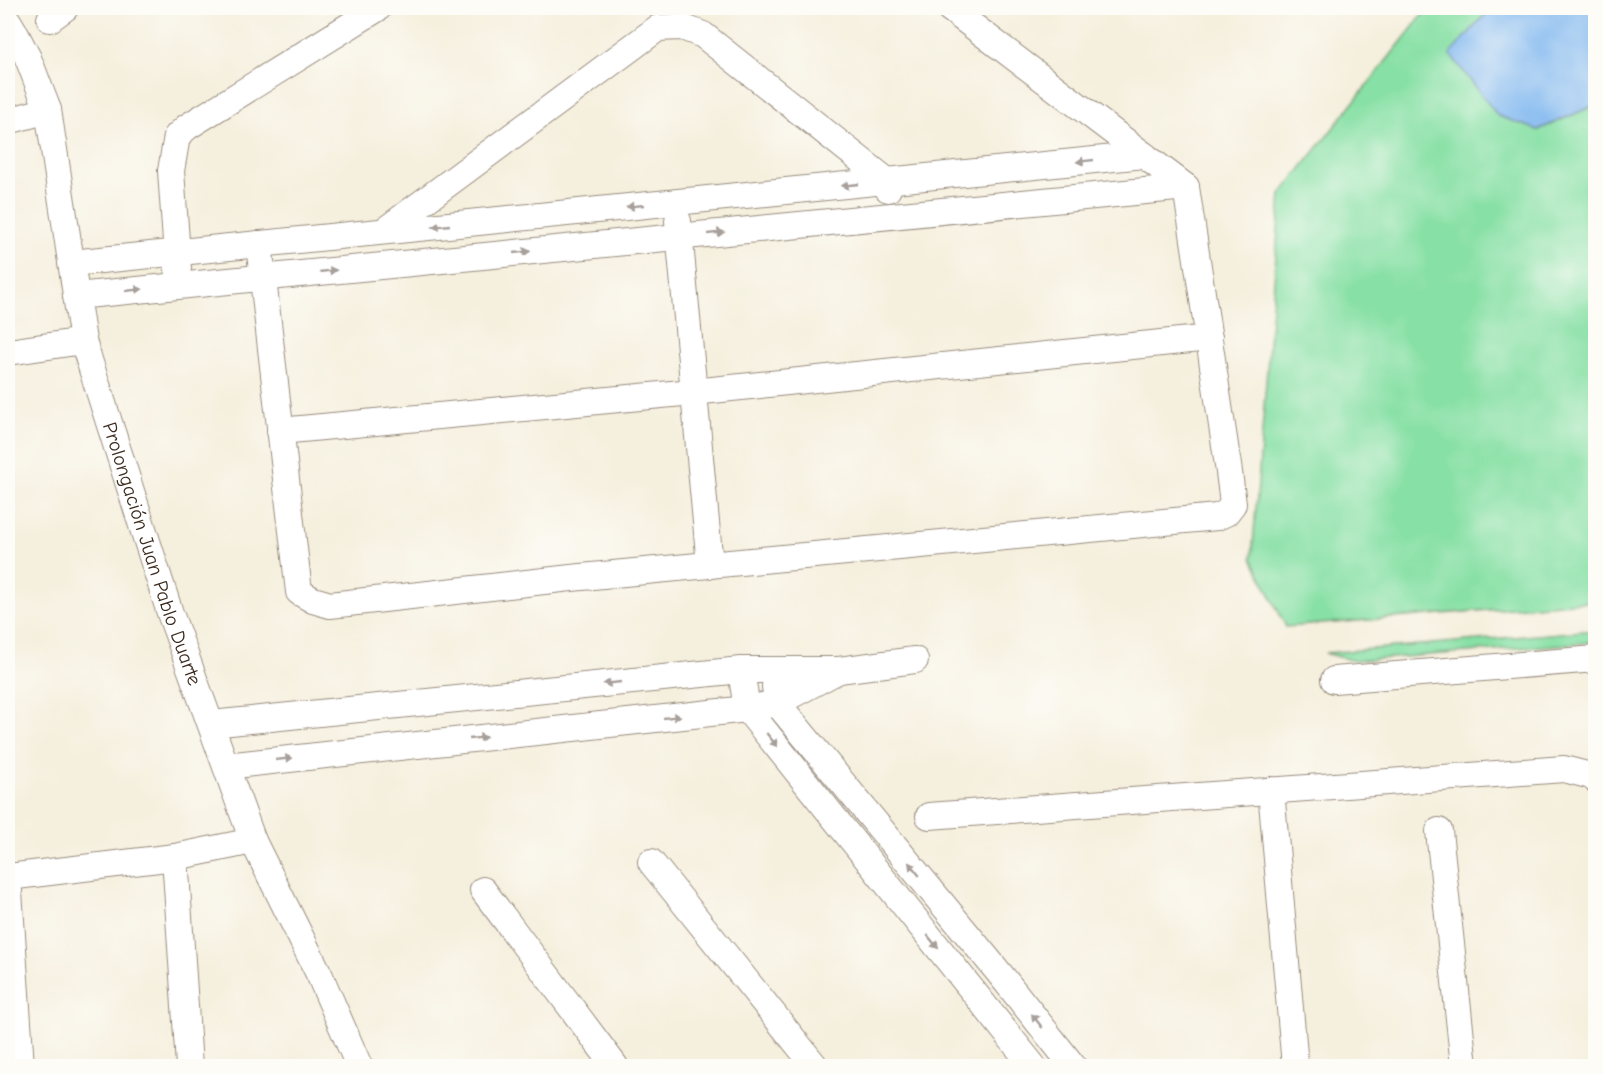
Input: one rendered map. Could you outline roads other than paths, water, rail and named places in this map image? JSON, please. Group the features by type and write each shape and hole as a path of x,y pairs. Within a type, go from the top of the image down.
{"street":[{"path":"180,285 171,171 177,136 187,127 378,8"},
{"path":"259,244 299,592 313,600 330,605 559,579 1217,517 1226,513 1233,504 1231,483 1186,187 949,8"},
{"name":"Prolongación Juan Pablo Duarte","path":"8,21 28,58 48,110 83,341 170,613 253,841 320,976 359,1066"},
{"path":"383,232 658,28 682,27 702,35 887,181 893,216"},
{"path":"8,121 48,110"},
{"path":"71,263 1144,155"},
{"path":"76,296 1186,187"},
{"path":"676,202 710,565"},
{"path":"383,232 390,265"},
{"path":"280,431 693,392 1209,338"},
{"path":"8,352 83,341"},
{"path":"1334,680 1596,659"},
{"path":"211,724 741,670 839,670 915,660"},
{"path":"772,669 777,704 1073,1066"},
{"path":"741,670 747,709 1033,1066"},
{"path":"226,766 747,709 777,704 839,670"},
{"path":"930,816 1564,769 1591,776 1596,780"},
{"path":"1271,790 1295,1066"},
{"path":"1439,831 1464,1066"},
{"path":"21,1066 8,877 175,857 253,841"},
{"path":"175,857 189,1066"},
{"path":"651,862 815,1066"},
{"path":"483,890 615,1066"}],"water":[{"path":"1491,8 1595,8 1595,105 1538,130 1498,116 1450,54"}]}
